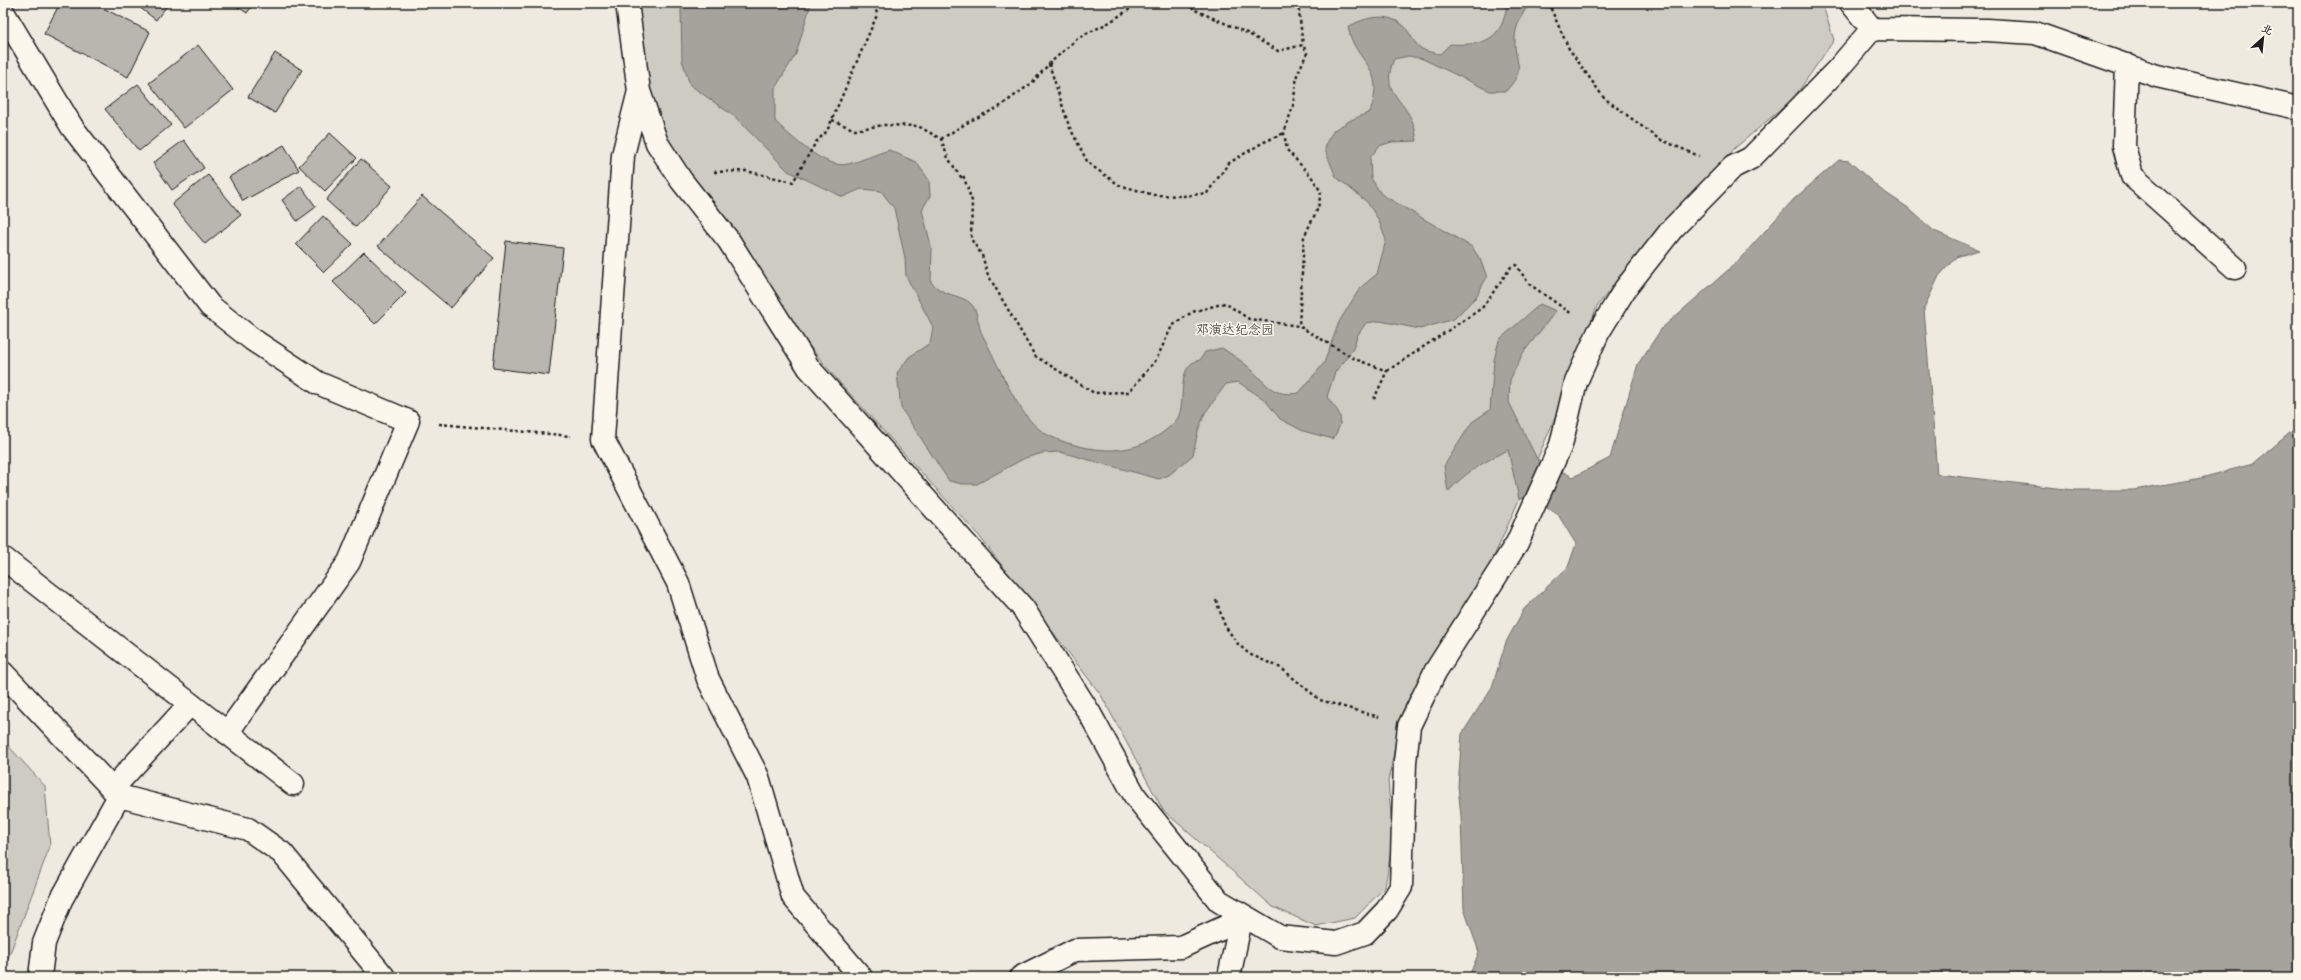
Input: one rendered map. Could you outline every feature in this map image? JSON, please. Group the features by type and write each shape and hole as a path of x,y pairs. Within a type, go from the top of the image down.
{"street":[{"path":"628,3 639,91 657,143 681,180 729,241 809,368 1023,608 1090,714 1135,796 1218,902 1280,937 1336,943 1365,933 1387,910 1401,887 1405,762 1408,726 1436,672 1517,543 1526,520 1561,445 1576,382 1598,333 1626,289 1672,229 1733,167 1751,158 1836,70 1872,29 1987,30 2035,33 2157,76 2298,108"},
{"path":"1851,3 1872,29"},
{"path":"3,12 72,127 210,306 253,340 318,383 408,421 349,562 227,733"},
{"path":"2127,65 2124,146 2132,176 2235,268"},
{"path":"639,91 623,155 603,439 678,583 708,679 758,777 793,897 861,977"},
{"path":"3,558 293,784"},
{"path":"3,673 115,792 248,829 282,853 384,977"},
{"path":"40,977 44,943 62,900 115,792 190,704"},
{"path":"1021,977 1075,950 1181,947 1225,927 1242,915"},
{"path":"1229,977 1242,915"}],"path":[{"path":"681,180 721,170 746,171 793,182 816,142 828,131 877,15 875,3"},
{"path":"941,139 970,121 999,107 1032,83 1049,64 1078,38 1110,22 1139,3"},
{"path":"1186,3 1195,10 1247,33 1278,51 1303,45"},
{"path":"1298,3 1303,45 1307,53 1297,75 1293,106 1284,133 1287,150 1312,176 1321,192 1318,208 1304,238 1300,326"},
{"path":"1540,3 1551,9"},
{"path":"1552,3 1551,9 1569,49 1604,98 1659,139 1704,158 1733,167"},
{"path":"1049,64 1069,126 1088,163 1118,185 1154,195 1183,196 1208,193 1229,164 1262,143 1284,133"},
{"path":"832,120 855,130 883,125 918,126 941,139 948,158 961,177 963,175 972,201 971,239 982,255 988,275 1035,356 1094,393 1129,392 1156,360 1172,326 1192,312 1225,303 1249,319 1300,326 1355,359 1386,371"},
{"path":"1372,401 1386,371 1482,308 1511,267 1516,265 1529,284 1598,333"},
{"path":"408,421 603,439"},
{"path":"1216,600 1226,626 1238,644 1249,654 1281,668 1320,700 1408,726"}],"green space":[{"name":"邓演达纪念园","path":"631,3 1822,3 1834,40 1793,99 1735,148 1641,251 1597,306 1549,432 1488,570 1439,645 1403,711 1388,781 1393,839 1385,887 1355,918 1316,926 1273,907 1163,810 1101,695 980,537 840,383 786,318 706,201 658,124 639,50"},
{"path":"3,740 45,786 50,846 3,972"}],"shaded area":[{"path":"684,3 811,3 796,54 775,88 775,121 799,143 829,162 848,164 889,150 916,162 929,180 930,196 922,210 932,249 931,282 946,293 962,298 973,306 981,332 1008,386 1023,411 1044,433 1066,442 1095,449 1118,450 1138,446 1148,442 1175,422 1181,407 1184,378 1187,369 1192,363 1200,360 1205,352 1222,348 1247,365 1271,388 1290,394 1299,393 1324,363 1339,322 1360,288 1377,274 1386,240 1378,219 1367,202 1336,177 1325,150 1327,141 1334,130 1351,120 1370,112 1374,96 1375,84 1372,74 1357,50 1348,27 1355,23 1376,17 1391,19 1405,27 1419,47 1429,52 1440,54 1450,44 1473,44 1490,38 1496,33 1501,25 1505,15 1507,3 1529,3 1519,21 1515,35 1515,48 1518,66 1517,76 1506,91 1490,91 1423,59 1409,56 1394,59 1390,70 1391,87 1394,94 1409,114 1415,129 1417,141 1392,142 1379,146 1370,158 1371,178 1381,194 1472,247 1480,259 1487,277 1476,297 1454,319 1420,329 1380,321 1366,323 1357,336 1353,349 1335,372 1327,397 1336,408 1341,421 1333,439 1303,431 1280,419 1265,400 1238,382 1226,384 1205,413 1198,431 1193,455 1169,475 1159,479 1060,452 1043,453 1025,458 977,484 962,484 949,481 901,408 897,373 909,357 930,343 933,327 906,276 905,258 894,208 881,191 861,189 843,197 788,171 735,117 690,85 682,60 681,10"},
{"path":"1839,160 1849,161 1880,189 1907,207 1934,231 1979,250 1956,257 1939,276 1924,308 1937,474 2074,490 2134,490 2201,478 2253,464 2298,426 2298,977 1464,977 1470,974 1479,952 1464,909 1461,816 1458,786 1462,734 1492,687 1506,642 1524,609 1568,567 1576,544 1557,513 1527,498 1519,499 1508,450 1469,473 1448,492 1444,466 1472,422 1490,410 1494,360 1499,340 1540,304 1556,311 1523,353 1510,380 1509,402 1537,459 1573,477 1610,458 1638,364 1662,328 1736,263 1794,199"}],"building":[{"path":"60,3 93,3 150,32 128,77 44,34"},
{"path":"134,3 169,3 156,20"},
{"path":"232,3 254,3 247,13"},
{"path":"198,45 233,90 184,128 149,83"},
{"path":"275,53 302,70 275,113 248,97"},
{"path":"138,84 171,125 139,151 105,109"},
{"path":"330,133 357,158 325,191 299,166"},
{"path":"184,140 204,168 172,190 153,163"},
{"path":"284,145 299,170 243,201 229,177"},
{"path":"361,159 392,186 356,227 326,200"},
{"path":"208,175 241,215 205,244 172,204"},
{"path":"301,186 316,207 297,221 282,200"},
{"path":"422,196 494,258 451,308 378,246"},
{"path":"323,216 353,244 324,272 296,244"},
{"path":"506,241 563,248 549,375 493,368"},
{"path":"364,252 406,293 375,324 333,282"}]}
